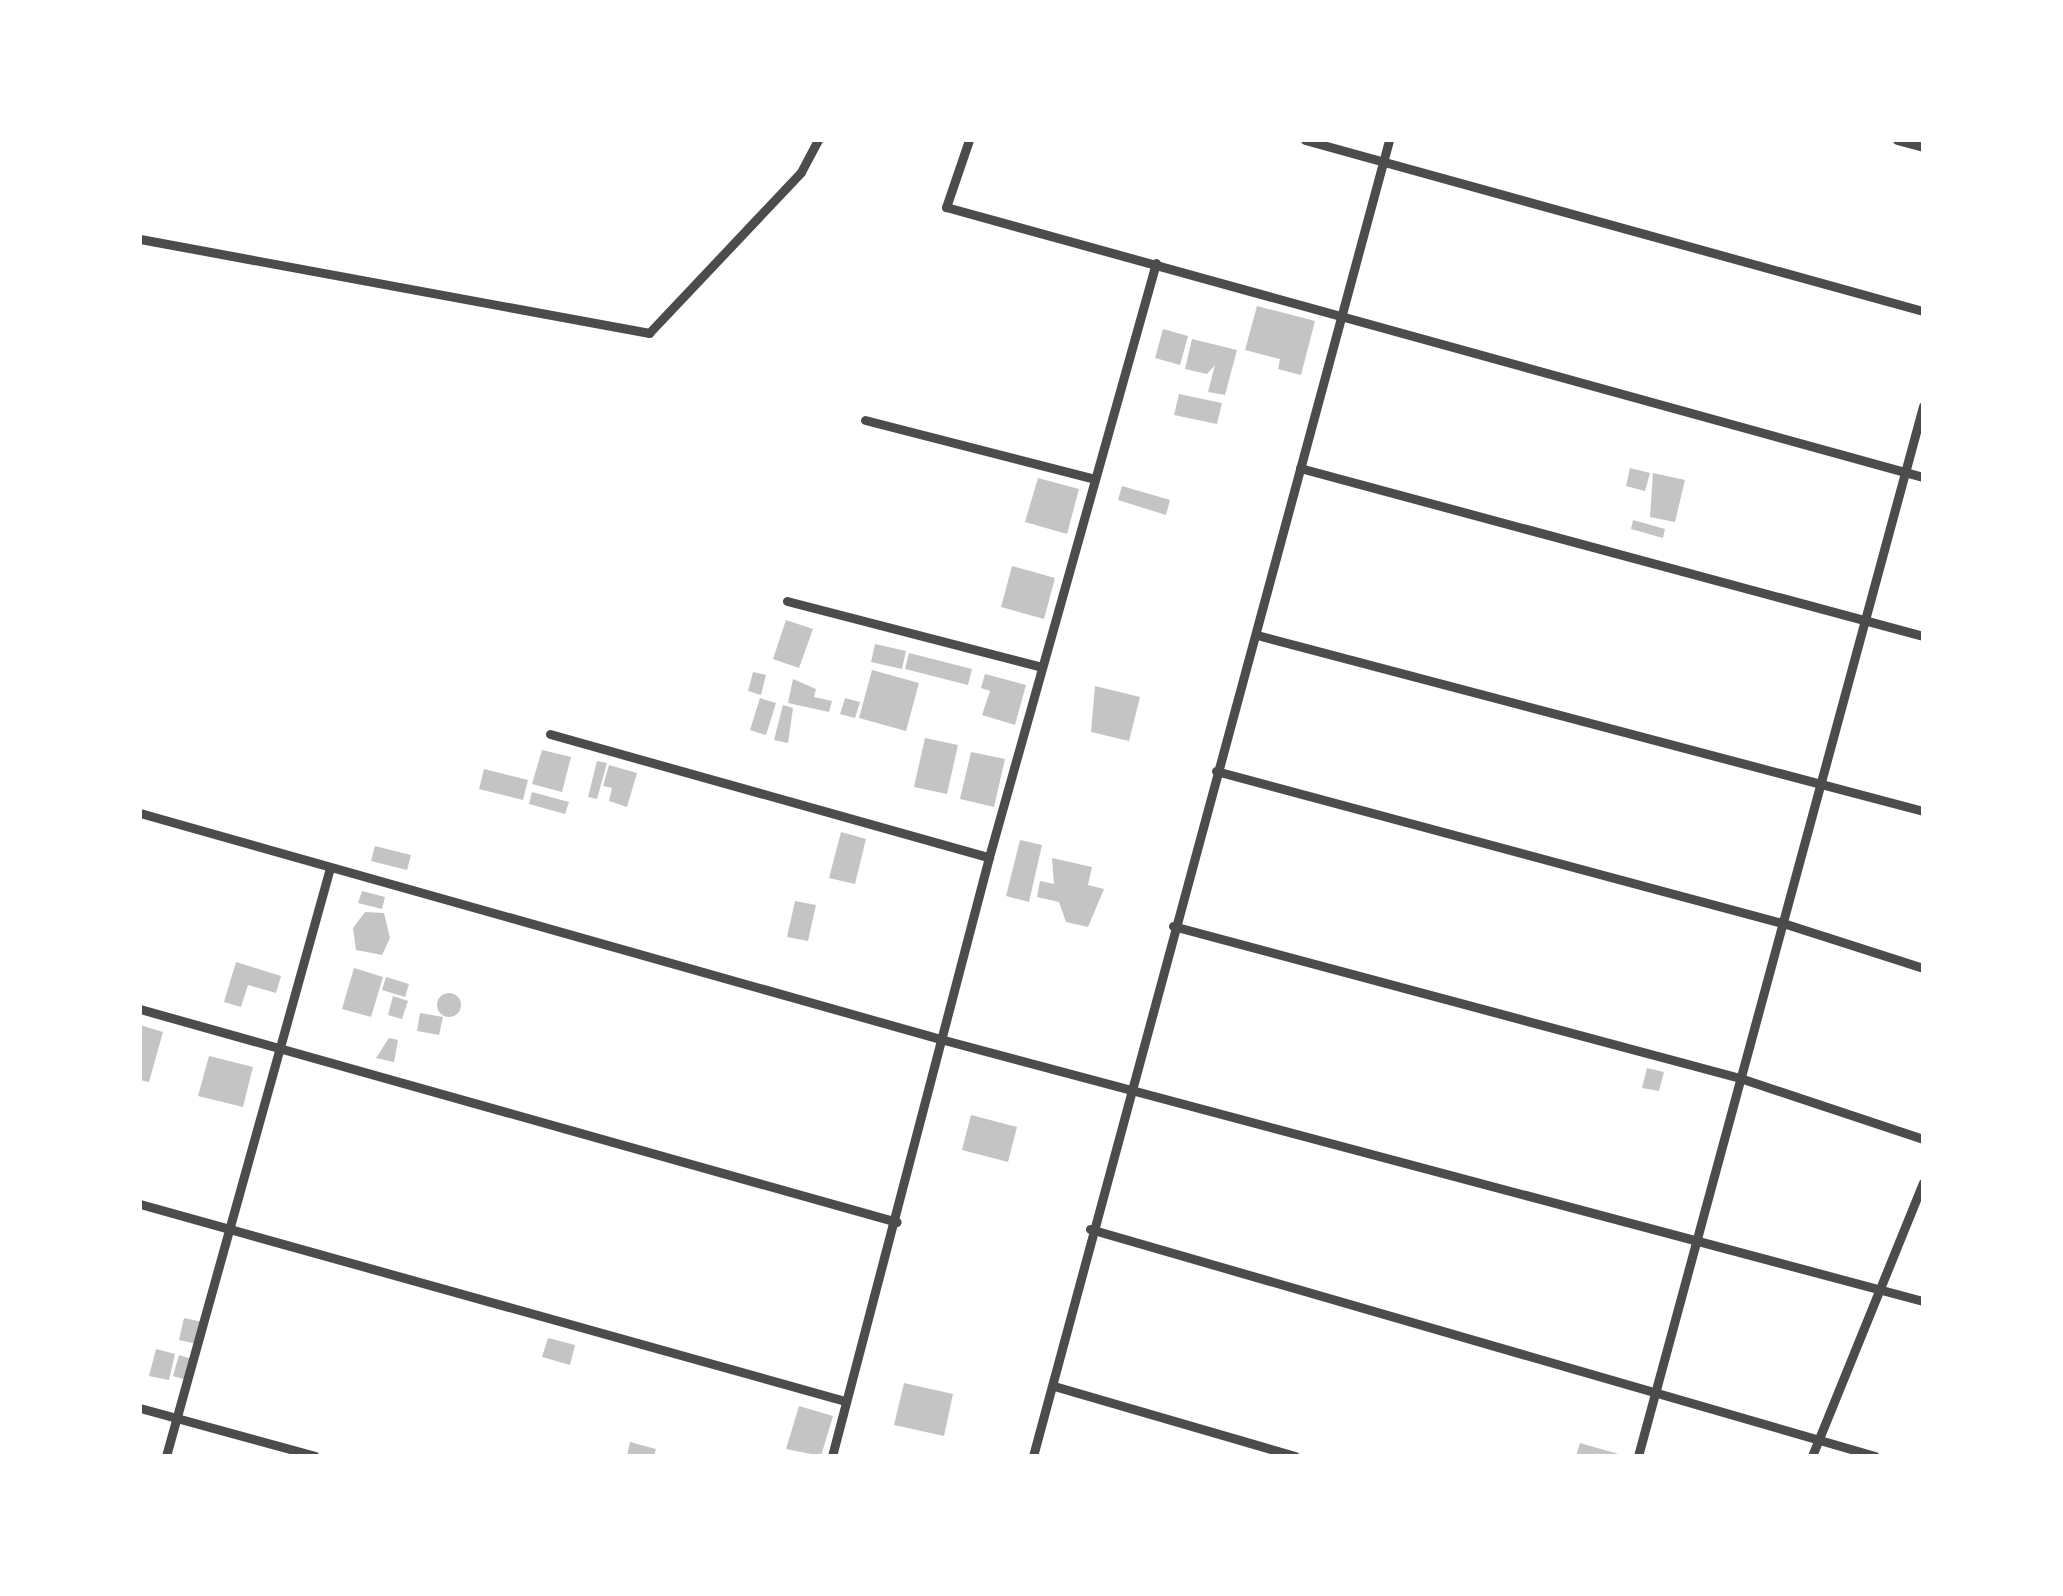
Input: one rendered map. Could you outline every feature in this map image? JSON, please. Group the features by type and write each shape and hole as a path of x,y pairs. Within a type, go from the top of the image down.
{"street":[{"path":"140,238 649,333 800,172 818,140"},
{"path":"969,140 946,207 1923,477"},
{"path":"1305,140 1923,311"},
{"path":"1033,1456 1128,1087 1256,635 1389,140"},
{"path":"1897,140 1923,147"},
{"path":"832,1456 989,857 1156,263"},
{"path":"1638,1456 1740,1078 1786,924 1923,406"},
{"path":"866,420 1095,478"},
{"path":"1300,468 1923,636"},
{"path":"787,600 1042,667"},
{"path":"1256,635 1923,812"},
{"path":"550,734 989,857"},
{"path":"1216,771 1786,924 1923,968"},
{"path":"140,813 944,1040 1923,1301"},
{"path":"166,1456 233,1229 278,1048 330,868"},
{"path":"1174,926 1740,1078 1923,1139"},
{"path":"140,1009 896,1222"},
{"path":"1812,1456 1923,1183"},
{"path":"140,1204 845,1400"},
{"path":"1090,1229 1875,1456"},
{"path":"1054,1386 1295,1456"},
{"path":"140,1408 315,1456"}],"building":[{"path":"1257,306 1315,321 1301,375 1278,369 1280,359 1245,350"},
{"path":"1163,329 1188,336 1180,365 1155,358"},
{"path":"1192,339 1237,350 1225,395 1208,392 1215,365 1207,374 1185,369"},
{"path":"1179,394 1222,403 1217,424 1174,415"},
{"path":"1630,468 1650,473 1645,491 1626,486"},
{"path":"1653,473 1685,480 1675,522 1650,517"},
{"path":"1038,478 1079,489 1067,534 1025,522"},
{"path":"1122,486 1170,500 1166,515 1118,500"},
{"path":"1633,520 1665,529 1663,538 1631,529"},
{"path":"1012,566 1055,578 1044,619 1001,607"},
{"path":"786,620 813,629 799,668 773,659"},
{"path":"875,644 906,651 902,669 871,662"},
{"path":"909,653 972,669 968,685 905,669"},
{"path":"872,670 919,683 906,731 859,718"},
{"path":"753,672 766,675 761,695 748,691"},
{"path":"985,674 1026,685 1015,725 982,715 990,691 981,688"},
{"path":"793,679 816,689 814,697 832,701 829,712 788,703"},
{"path":"1095,686 1140,697 1129,741 1091,732"},
{"path":"760,698 776,703 766,735 750,730"},
{"path":"845,698 860,702 855,718 840,714"},
{"path":"783,705 793,708 788,743 774,740"},
{"path":"925,738 958,745 947,794 914,787"},
{"path":"542,750 571,757 562,792 532,784"},
{"path":"971,752 1005,759 994,807 960,799"},
{"path":"597,761 607,763 597,799 588,797"},
{"path":"609,765 637,773 627,807 609,801 612,788 603,786"},
{"path":"484,769 528,780 523,800 479,789"},
{"path":"532,792 569,802 565,814 529,804"},
{"path":"841,832 866,839 855,884 829,878"},
{"path":"1020,840 1042,845 1029,902 1006,896"},
{"path":"375,846 411,855 407,870 371,861"},
{"path":"1052,858 1092,867 1088,885 1104,889 1088,927 1066,922 1059,902 1037,897 1040,881 1054,884"},
{"path":"362,891 385,897 382,909 358,903"},
{"path":"795,901 816,905 808,941 787,937"},
{"path":"365,912 384,913 390,938 382,955 356,950 353,928"},
{"path":"236,962 281,976 276,993 248,985 241,1007 224,1002"},
{"path":"354,968 383,977 371,1017 342,1009"},
{"path":"386,977 409,984 405,997 382,990"},
{"path":"444,993 454,993 461,1005 454,1017 444,1017 437,1010 437,1000"},
{"path":"393,996 408,1001 402,1019 388,1015"},
{"path":"420,1013 443,1017 439,1035 417,1031"},
{"path":"140,1025 163,1032 149,1082 140,1080"},
{"path":"389,1038 398,1040 394,1062 376,1058"},
{"path":"209,1056 253,1067 243,1107 198,1096"},
{"path":"1647,1068 1664,1072 1659,1091 1642,1088"},
{"path":"971,1115 1017,1127 1008,1162 962,1150"},
{"path":"184,1318 202,1322 197,1344 179,1340"},
{"path":"548,1338 575,1345 570,1365 542,1357"},
{"path":"156,1349 175,1354 169,1380 149,1376"},
{"path":"179,1355 192,1359 186,1380 173,1376"},
{"path":"904,1383 953,1394 944,1436 894,1425"},
{"path":"799,1406 833,1416 821,1456 786,1449"},
{"path":"630,1442 656,1449 654,1456 627,1456"},
{"path":"1580,1443 1622,1455 1622,1456 1576,1456"}]}
